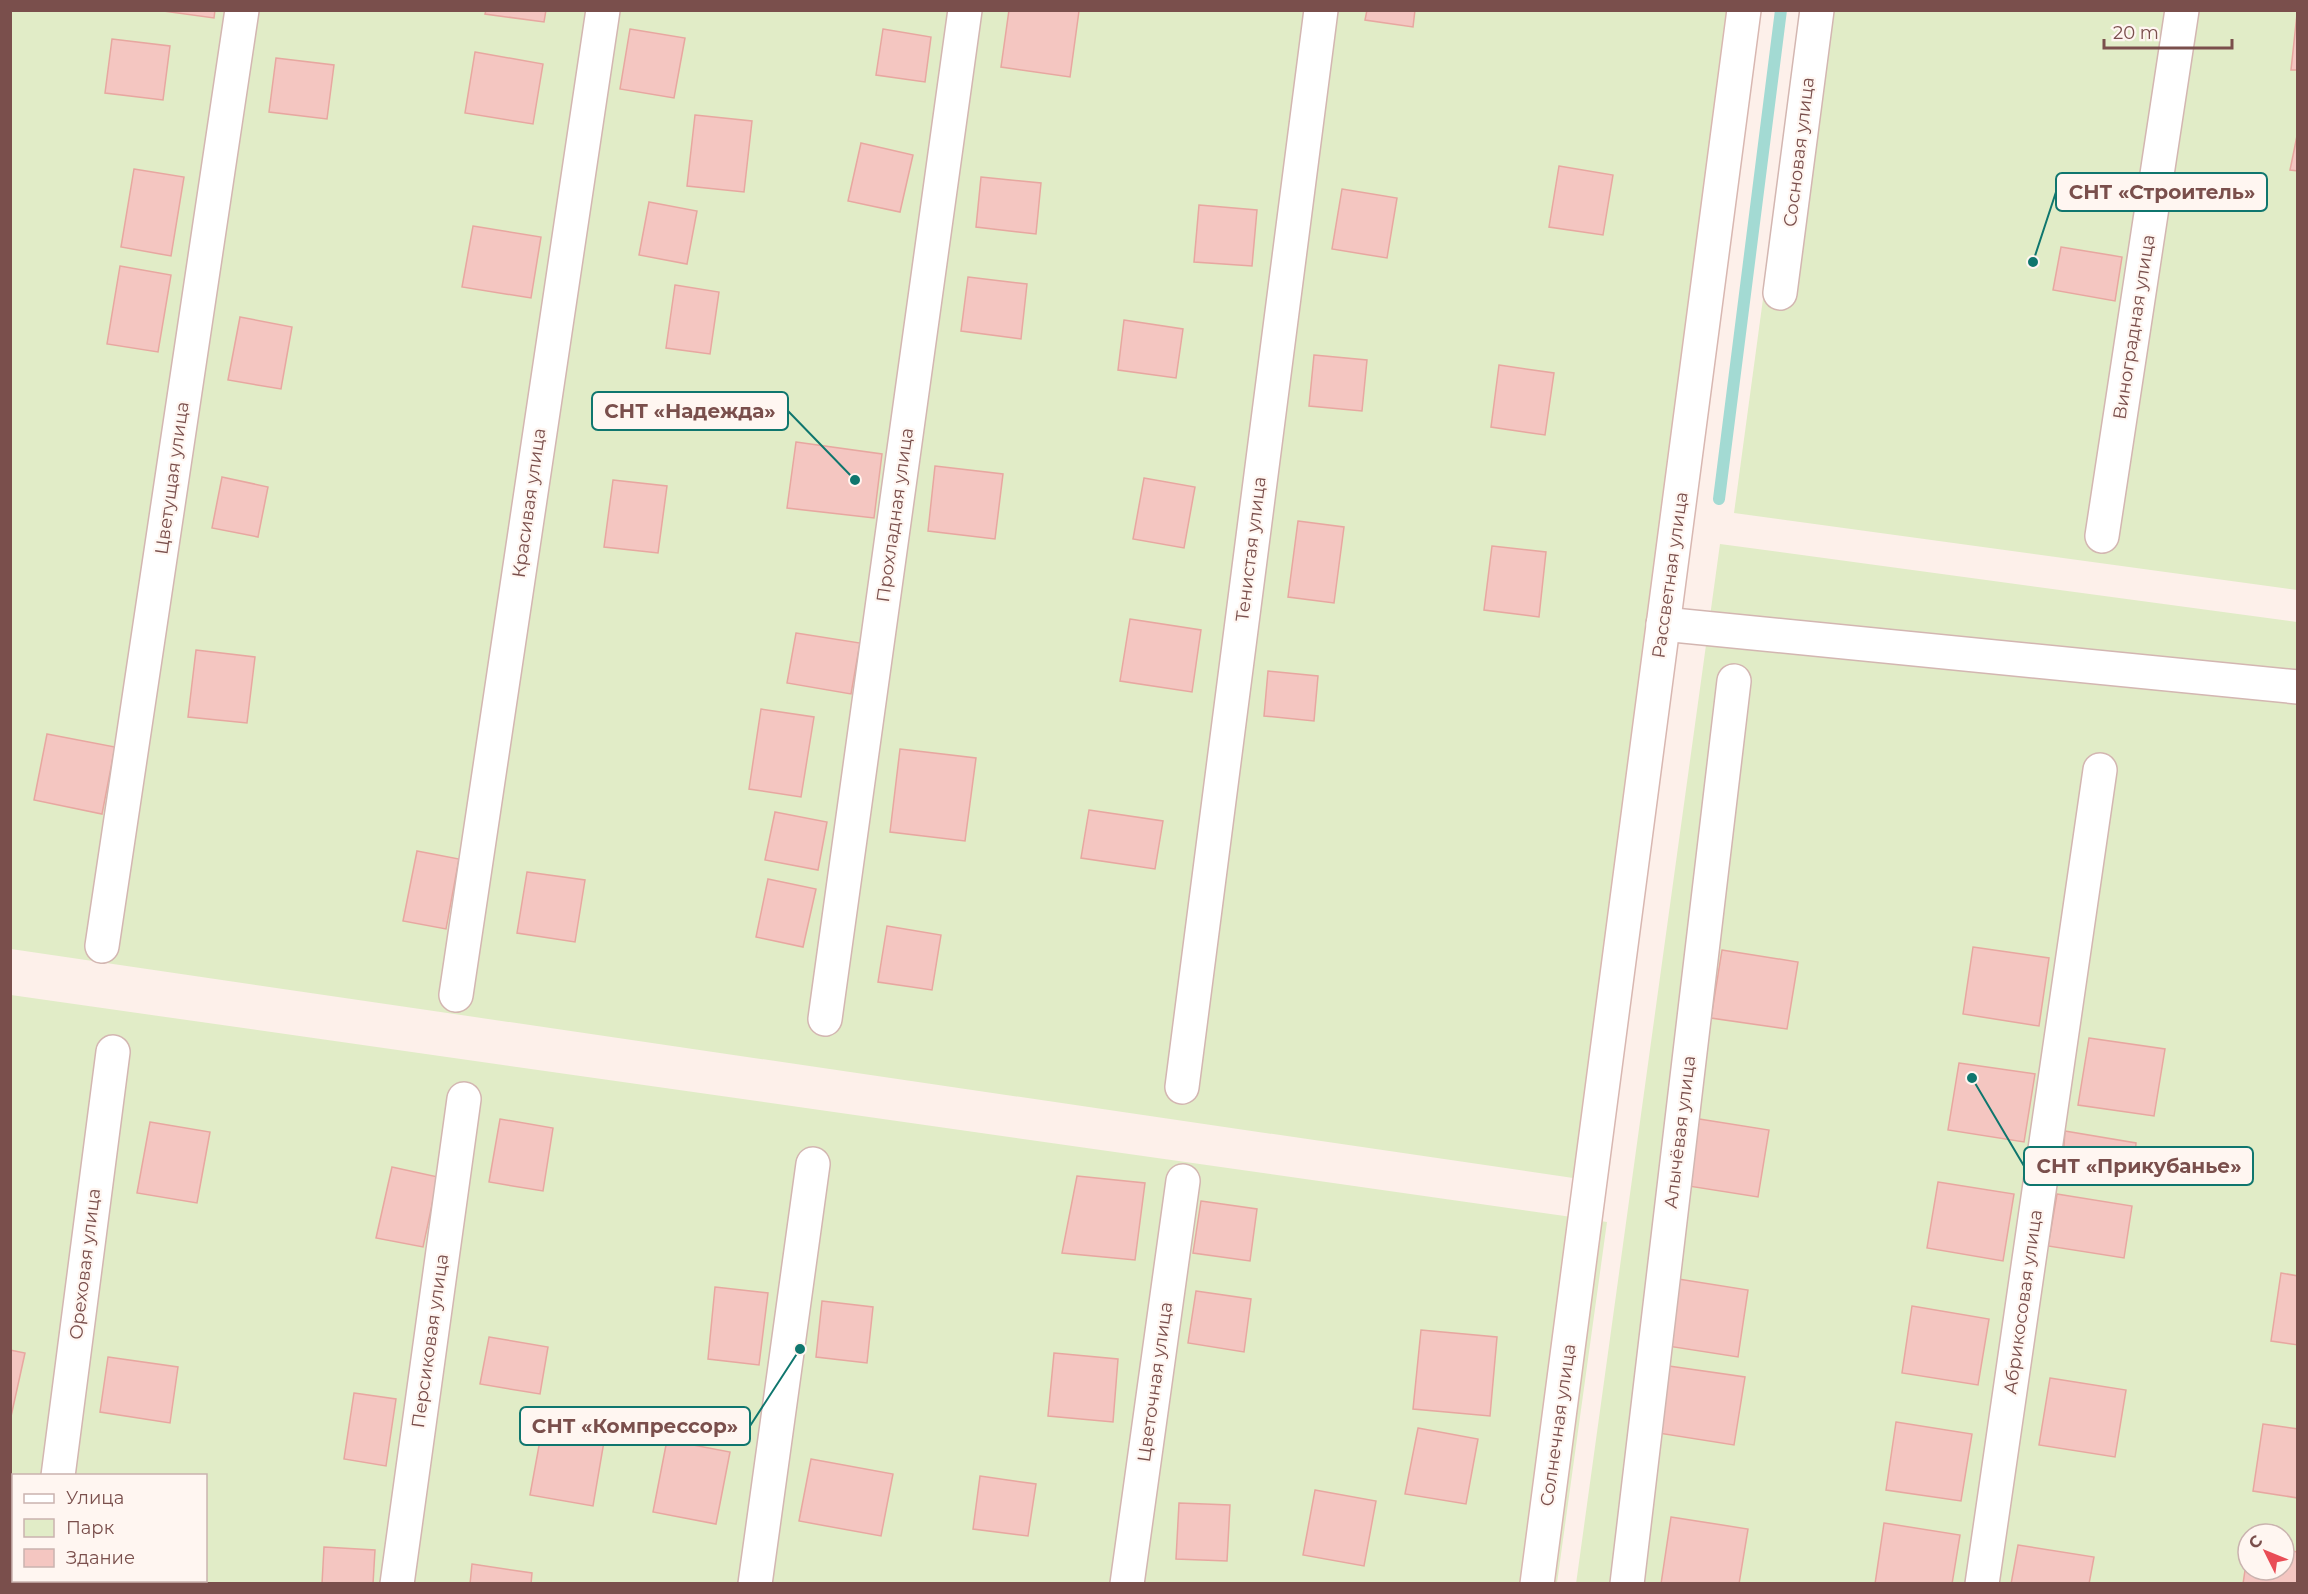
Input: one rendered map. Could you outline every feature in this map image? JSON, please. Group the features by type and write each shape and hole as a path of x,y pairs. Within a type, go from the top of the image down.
{"street":[{"name":"Цветущая улица","path":"102,946 242,10"},
{"name":"Красивая улица","path":"456,995 603,10"},
{"name":"Прохладная улица","path":"825,1018 965,10"},
{"name":"Тенистая улица","path":"1182,1087 1321,10"},
{"name":"Рассветная улица","path":"1580,1266 1744,10"},
{"name":"Сосновая улица","path":"1780,293 1818,10"},
{"name":"Виноградная улица","path":"2102,536 2182,10"},
{"path":"1663,624 2298,687"},
{"name":"Алычёвая улица","path":"1627,1584 1734,681"},
{"name":"Абрикосовая улица","path":"1982,1584 2100,770"},
{"name":"Ореховая улица","path":"58,1474 113,1052"},
{"name":"Персиковая улица","path":"397,1584 464,1099"},
{"path":"755,1584 813,1164"},
{"name":"Цветочная улица","path":"1127,1584 1183,1181"},
{"name":"Солнечная улица","path":"1537,1584 1580,1266"}],"green space":[{"path":"11,11 1760,11 1607,1183 11,949"},
{"path":"1802,11 2297,11 2297,590 1734,513"},
{"path":"1720,544 2297,622 2297,1583 1576,1584"},
{"path":"11,995 1607,1222 1557,1583 11,1584"}],"building":[{"path":"156,10 215,10 214,18"},
{"path":"486,10 546,10 544,22 485,14"},
{"path":"1009,10 1079,11 1070,77 1001,67"},
{"path":"1367,10 1415,10 1413,27 1365,20"},
{"path":"2297,14 2298,70 2291,70"},
{"path":"630,29 685,38 674,98 620,89"},
{"path":"883,29 931,37 925,82 876,75"},
{"path":"112,39 170,46 163,100 105,93"},
{"path":"475,52 543,64 533,124 465,113"},
{"path":"276,58 334,65 327,119 269,112"},
{"path":"695,115 752,121 744,192 687,186"},
{"path":"2298,131 2298,171 2290,170"},
{"path":"861,143 913,155 900,212 848,201"},
{"path":"1559,166 1613,175 1603,235 1549,227"},
{"path":"134,169 184,177 171,256 121,247"},
{"path":"981,177 1041,183 1036,234 976,227"},
{"path":"1342,189 1397,198 1387,258 1332,249"},
{"path":"649,202 697,211 687,264 639,255"},
{"path":"1199,205 1257,210 1252,266 1194,262"},
{"path":"473,226 541,237 531,298 462,287"},
{"path":"2061,247 2122,257 2115,301 2053,290"},
{"path":"120,266 171,275 158,352 107,344"},
{"path":"968,277 1027,284 1021,339 961,331"},
{"path":"675,285 719,292 710,354 666,348"},
{"path":"240,317 292,327 281,389 228,380"},
{"path":"1124,320 1183,329 1176,378 1118,370"},
{"path":"1314,355 1367,360 1362,411 1309,406"},
{"path":"1499,365 1554,373 1545,435 1491,427"},
{"path":"796,442 882,454 874,518 787,508"},
{"path":"935,466 1003,474 995,539 928,531"},
{"path":"222,477 268,487 258,537 212,528"},
{"path":"1144,478 1195,487 1184,548 1133,539"},
{"path":"613,480 667,486 658,553 604,547"},
{"path":"1298,521 1344,527 1334,603 1288,597"},
{"path":"1492,546 1546,552 1539,617 1484,610"},
{"path":"1130,619 1201,630 1192,692 1120,681"},
{"path":"796,633 860,643 851,694 787,683"},
{"path":"196,650 255,657 247,723 188,717"},
{"path":"1268,671 1318,676 1314,721 1264,716"},
{"path":"761,709 814,717 801,797 749,789"},
{"path":"47,734 115,747 102,814 34,800"},
{"path":"900,749 976,758 965,841 890,832"},
{"path":"1089,810 1163,821 1155,869 1081,858"},
{"path":"775,812 827,822 818,870 765,860"},
{"path":"417,851 459,859 446,929 403,921"},
{"path":"527,872 585,880 575,942 517,933"},
{"path":"768,879 816,889 803,947 756,937"},
{"path":"887,926 941,935 932,990 878,982"},
{"path":"1973,947 2049,958 2039,1026 1963,1014"},
{"path":"1722,950 1798,962 1787,1029 1711,1018"},
{"path":"2089,1038 2165,1049 2154,1116 2078,1105"},
{"path":"1959,1063 2035,1074 2024,1142 1948,1130"},
{"path":"1693,1118 1769,1130 1758,1197 1682,1185"},
{"path":"500,1119 553,1128 543,1191 489,1182"},
{"path":"150,1122 210,1132 197,1203 137,1193"},
{"path":"2065,1131 2136,1143 2133,1183 2062,1173"},
{"path":"392,1167 438,1177 423,1247 376,1238"},
{"path":"1077,1176 1145,1183 1135,1260 1062,1253"},
{"path":"1938,1182 2014,1194 2003,1261 1927,1248"},
{"path":"2057,1194 2132,1206 2124,1258 2048,1246"},
{"path":"1201,1201 1257,1209 1250,1261 1193,1253"},
{"path":"2281,1273 2298,1276 2298,1345 2271,1341"},
{"path":"1672,1278 1748,1290 1738,1357 1661,1345"},
{"path":"715,1287 768,1293 759,1365 708,1359"},
{"path":"1196,1291 1251,1299 1244,1352 1188,1343"},
{"path":"822,1301 873,1307 867,1363 816,1357"},
{"path":"1912,1306 1989,1319 1978,1385 1902,1373"},
{"path":"1421,1330 1497,1337 1490,1416 1413,1409"},
{"path":"489,1337 548,1347 540,1394 480,1384"},
{"path":"10,1350 25,1353 10,1421"},
{"path":"1054,1353 1118,1359 1113,1422 1048,1416"},
{"path":"108,1357 178,1367 170,1423 100,1412"},
{"path":"1669,1366 1745,1377 1734,1445 1658,1433"},
{"path":"2050,1378 2126,1390 2115,1457 2039,1445"},
{"path":"354,1393 396,1399 386,1466 344,1459"},
{"path":"545,1413 607,1424 593,1506 530,1495"},
{"path":"1896,1422 1972,1434 1961,1501 1886,1490"},
{"path":"2263,1424 2298,1429 2298,1498 2253,1491"},
{"path":"1418,1428 1478,1439 1466,1504 1405,1494"},
{"path":"667,1440 730,1452 716,1524 653,1512"},
{"path":"811,1459 893,1474 881,1536 799,1521"},
{"path":"980,1476 1036,1484 1028,1536 973,1529"},
{"path":"1315,1490 1376,1501 1364,1566 1303,1555"},
{"path":"1179,1503 1230,1505 1227,1561 1176,1559"},
{"path":"1671,1517 1748,1529 1739,1584 1661,1584"},
{"path":"1884,1523 1960,1535 1952,1584 1875,1584"},
{"path":"2018,1545 2094,1557 2089,1584 2011,1584"},
{"path":"324,1547 375,1550 373,1584 322,1584"},
{"path":"2296,1552 2298,1552 2298,1584 2243,1584 2243,1582 2296,1582"},
{"path":"472,1564 532,1573 531,1584 470,1584"}],"waterway":[{"path":"1719,499 1781,10"}],"place":[{"name":"СНТ «Строитель»","path":"2033,262"},
{"name":"СНТ «Надежда»","path":"855,480"},
{"name":"СНТ «Прикубанье»","path":"1972,1078"},
{"name":"СНТ «Компрессор»","path":"800,1349"}]}
